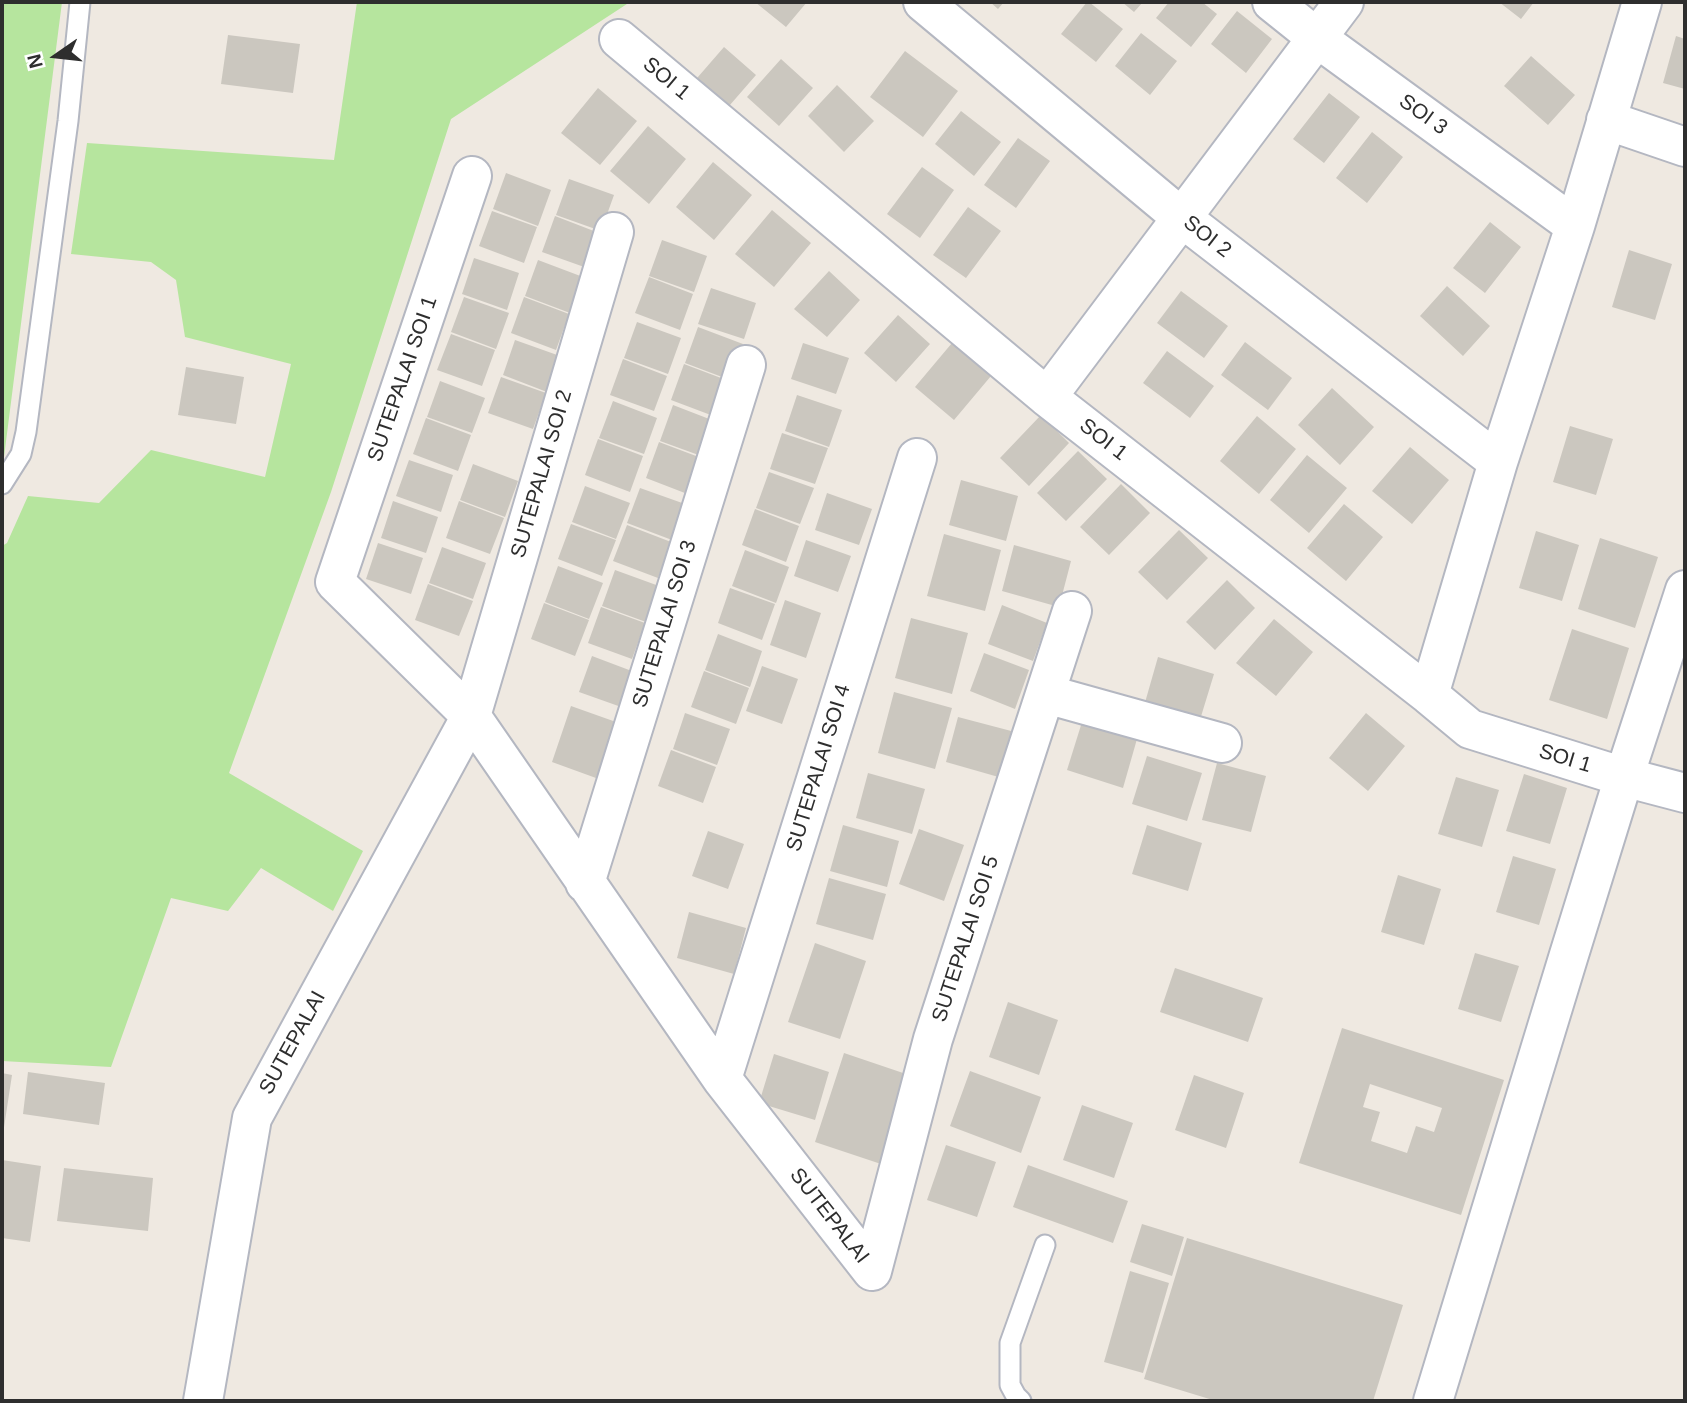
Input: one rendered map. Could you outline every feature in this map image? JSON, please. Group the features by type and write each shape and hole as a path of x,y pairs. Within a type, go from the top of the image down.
{"street":[{"name":"SOI 2","path":"923,2 1182,218 1498,462"},
{"name":"SOI 3","path":"1272,2 1317,38 1575,226"},
{"path":"1047,397 1344,2"},
{"path":"1429,695 1498,462 1575,226 1642,2"},
{"name":"SOI 1","path":"619,39 1047,397 1470,729 1685,793"},
{"path":"1606,120 1685,147"},
{"name":"SUTEPALAI SOI 1","path":"335,582 472,176"},
{"name":"SUTEPALAI SOI 2","path":"471,716 614,232"},
{"name":"SUTEPALAI SOI 3","path":"585,883 746,365"},
{"name":"SUTEPALAI SOI 4","path":"722,1079 916,458"},
{"name":"SUTEPALAI","path":"335,582 471,716 722,1079 872,1270"},
{"path":"1433,1401 1624,777 1685,590"},
{"name":"SUTEPALAI SOI 5","path":"872,1270 933,1039 1072,611"},
{"path":"1046,694 1223,743"},
{"name":"SUTEPALAI","path":"203,1401 252,1118 471,716"}],"lane":[{"path":"2,484 21,454 26,432 68,121 80,2"},
{"path":"1021,1401 1010,1385 1010,1343 1045,1245"}],"green space":[{"path":"2,2 62,2 2,460"},
{"path":"357,2 630,2 451,119 331,492 229,773 363,851 333,911 261,868 228,911 171,898 111,1067 2,1061 2,546 7,543 28,496 99,503 151,450 265,477 291,364 185,337 176,280 151,262 71,254 87,143 334,160"}],"building":[{"path":"755,2 807,2 786,27"},
{"path":"990,2 1004,2 998,9"},
{"path":"1087,2 1123,29 1096,62 1061,34"},
{"path":"1122,2 1143,2 1134,12"},
{"path":"1169,2 1202,2 1217,14 1191,47 1156,18"},
{"path":"1499,2 1534,2 1521,19"},
{"path":"1237,11 1272,39 1246,73 1211,44"},
{"path":"1141,33 1177,61 1150,95 1115,66"},
{"path":"228,35 300,44 293,93 221,84"},
{"path":"1676,36 1685,39 1685,89 1663,83"},
{"path":"724,47 756,75 723,113 691,85"},
{"path":"905,51 958,91 923,137 870,97"},
{"path":"1531,56 1575,95 1548,125 1504,86"},
{"path":"781,59 813,88 779,126 747,97"},
{"path":"837,85 874,121 844,152 808,116"},
{"path":"598,88 637,121 600,165 561,133"},
{"path":"1329,93 1360,117 1324,163 1293,139"},
{"path":"961,111 1001,142 974,176 935,144"},
{"path":"648,126 686,159 649,204 610,171"},
{"path":"1372,132 1403,157 1367,203 1336,178"},
{"path":"1018,138 1050,161 1016,208 984,185"},
{"path":"713,162 752,195 714,240 676,207"},
{"path":"922,167 954,190 920,238 887,214"},
{"path":"506,173 551,190 538,226 493,209"},
{"path":"569,179 614,195 601,231 556,215"},
{"path":"968,207 1001,231 966,278 933,255"},
{"path":"772,210 811,243 774,287 735,254"},
{"path":"492,211 537,227 524,263 479,246"},
{"path":"555,216 599,233 587,268 542,252"},
{"path":"1490,222 1521,247 1485,293 1453,268"},
{"path":"662,240 707,256 694,292 649,276"},
{"path":"1629,250 1672,264 1655,320 1612,307"},
{"path":"474,258 519,273 507,310 462,294"},
{"path":"538,260 583,277 570,313 525,296"},
{"path":"829,271 860,300 827,337 794,309"},
{"path":"649,277 693,294 680,330 635,313"},
{"path":"1447,286 1490,326 1463,356 1420,316"},
{"path":"711,288 756,303 744,339 698,324"},
{"path":"1181,291 1228,326 1204,358 1157,323"},
{"path":"464,297 509,313 496,349 451,332"},
{"path":"524,297 569,314 556,350 511,333"},
{"path":"898,315 930,344 896,382 864,353"},
{"path":"637,322 681,338 668,374 624,358"},
{"path":"698,327 743,344 730,380 685,363"},
{"path":"451,334 495,350 482,386 437,370"},
{"path":"515,340 560,356 547,392 503,375"},
{"path":"1245,342 1292,378 1268,410 1221,375"},
{"path":"803,343 849,358 836,394 791,379"},
{"path":"952,343 991,376 954,420 915,387"},
{"path":"1167,351 1214,386 1190,418 1143,383"},
{"path":"623,359 667,376 654,411 610,395"},
{"path":"684,364 729,381 716,417 671,400"},
{"path":"186,367 244,377 236,424 178,415"},
{"path":"501,377 546,393 533,429 488,413"},
{"path":"440,381 485,398 472,433 427,417"},
{"path":"1332,388 1374,427 1340,465 1298,425"},
{"path":"797,395 842,410 829,447 785,431"},
{"path":"613,401 657,418 644,454 599,438"},
{"path":"673,405 717,422 704,457 660,441"},
{"path":"1041,415 1069,443 1029,486 1000,458"},
{"path":"1257,416 1296,449 1259,494 1220,461"},
{"path":"426,418 471,435 458,471 413,454"},
{"path":"1570,426 1613,439 1596,495 1553,482"},
{"path":"782,433 828,448 815,484 770,469"},
{"path":"598,439 643,456 630,492 585,475"},
{"path":"659,442 704,459 690,495 646,478"},
{"path":"1410,447 1449,480 1412,524 1372,491"},
{"path":"1078,451 1107,479 1066,521 1037,493"},
{"path":"1307,455 1347,488 1309,533 1270,500"},
{"path":"409,460 453,475 441,512 396,496"},
{"path":"473,464 518,481 505,517 460,500"},
{"path":"769,472 814,488 800,524 756,508"},
{"path":"961,480 1018,496 1006,541 949,525"},
{"path":"1121,484 1150,513 1109,555 1080,527"},
{"path":"585,486 630,503 616,539 572,522"},
{"path":"640,488 685,504 672,540 627,523"},
{"path":"827,493 872,509 859,545 815,530"},
{"path":"393,501 438,517 426,553 381,538"},
{"path":"459,501 504,518 490,554 446,538"},
{"path":"1344,504 1383,537 1346,581 1307,548"},
{"path":"755,509 799,526 786,562 742,545"},
{"path":"571,524 616,540 602,576 558,559"},
{"path":"627,525 671,542 658,578 613,561"},
{"path":"1179,530 1208,558 1167,600 1138,572"},
{"path":"1536,531 1579,545 1562,601 1519,588"},
{"path":"944,534 1001,550 985,611 927,596"},
{"path":"1600,538 1658,557 1635,628 1578,609"},
{"path":"806,540 851,556 838,592 794,576"},
{"path":"378,543 423,558 411,594 366,579"},
{"path":"1014,545 1071,561 1059,607 1002,591"},
{"path":"442,547 486,563 473,599 429,583"},
{"path":"745,550 789,567 776,603 732,586"},
{"path":"558,566 603,583 589,619 545,602"},
{"path":"615,570 659,586 646,622 602,606"},
{"path":"1227,580 1255,608 1215,650 1186,622"},
{"path":"428,584 473,601 459,636 415,620"},
{"path":"730,588 775,604 762,640 718,623"},
{"path":"785,600 821,613 806,658 770,645"},
{"path":"544,603 589,620 575,656 531,639"},
{"path":"1002,605 1047,623 1033,661 988,644"},
{"path":"601,607 645,623 632,659 588,643"},
{"path":"911,618 968,633 952,694 895,678"},
{"path":"1274,619 1313,652 1276,696 1236,663"},
{"path":"1572,629 1629,648 1607,719 1549,700"},
{"path":"718,634 762,651 750,687 705,670"},
{"path":"984,653 1029,670 1015,709 970,691"},
{"path":"592,656 637,673 624,708 579,692"},
{"path":"1158,657 1214,674 1199,723 1144,706"},
{"path":"762,666 798,679 782,724 746,711"},
{"path":"704,671 749,688 736,724 691,707"},
{"path":"894,692 952,708 935,769 878,753"},
{"path":"571,706 616,722 596,778 552,762"},
{"path":"685,713 730,729 717,765 673,749"},
{"path":"1366,713 1405,746 1368,791 1329,758"},
{"path":"958,717 1015,732 1002,778 946,762"},
{"path":"1082,722 1137,739 1123,788 1067,770"},
{"path":"671,750 716,767 703,803 658,786"},
{"path":"1147,756 1202,773 1187,821 1132,804"},
{"path":"1217,763 1266,776 1251,832 1202,820"},
{"path":"868,773 925,789 912,834 856,818"},
{"path":"1524,774 1567,788 1550,844 1506,831"},
{"path":"1456,777 1499,790 1482,847 1438,834"},
{"path":"843,825 899,841 887,887 830,871"},
{"path":"1147,825 1202,843 1188,891 1132,874"},
{"path":"919,829 964,845 944,901 899,884"},
{"path":"708,831 744,844 728,889 692,876"},
{"path":"1513,856 1556,869 1539,925 1496,912"},
{"path":"1398,875 1441,889 1424,945 1381,932"},
{"path":"829,878 886,894 873,940 816,924"},
{"path":"689,912 746,928 734,974 677,958"},
{"path":"815,943 866,961 840,1039 788,1022"},
{"path":"1475,953 1519,966 1501,1022 1458,1009"},
{"path":"1175,968 1263,998 1248,1042 1160,1012"},
{"path":"1008,1002 1058,1020 1039,1075 989,1057"},
{"path":"1342,1028 1504,1080 1461,1215 1299,1163","holes":["1370,1084 1442,1108 1434,1132 1416,1126 1407,1153 1371,1141 1380,1112 1363,1107"]},
{"path":"844,1053 909,1075 881,1164 815,1142"},
{"path":"774,1054 829,1072 815,1120 759,1103"},
{"path":"970,1071 1041,1097 1021,1153 950,1126"},
{"path":"28,1072 105,1083 99,1125 23,1114"},
{"path":"2,1073 12,1075 3,1134 2,1134"},
{"path":"1194,1075 1244,1093 1226,1148 1175,1130"},
{"path":"1082,1105 1133,1123 1114,1178 1063,1160"},
{"path":"946,1145 996,1162 977,1217 927,1200"},
{"path":"2,1160 41,1166 30,1242 2,1238"},
{"path":"1028,1165 1128,1201 1113,1243 1013,1207"},
{"path":"64,1168 153,1178 148,1231 57,1221"},
{"path":"1142,1224 1184,1237 1172,1276 1130,1262"},
{"path":"1187,1238 1403,1305 1373,1401 1216,1401 1144,1379"},
{"path":"1130,1271 1169,1283 1143,1373 1104,1362"}]}
